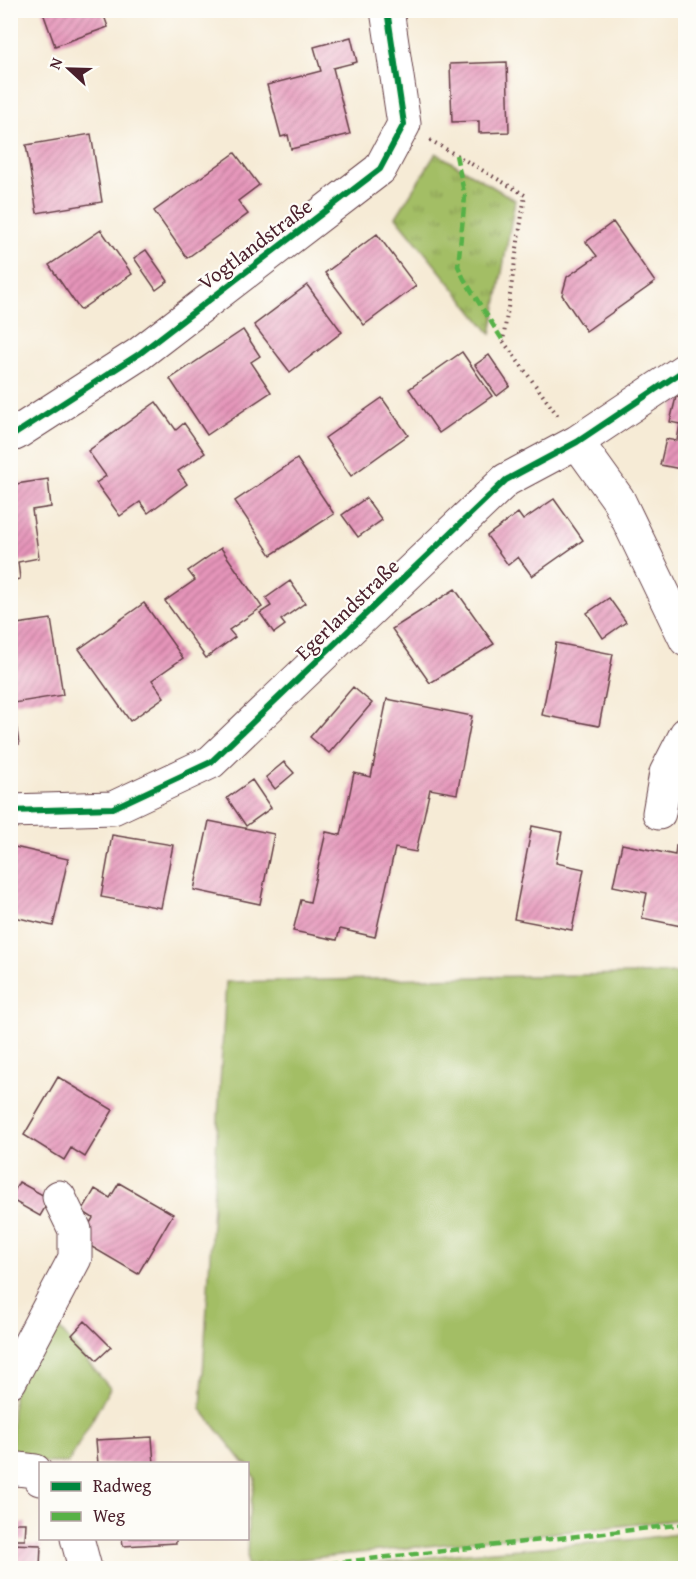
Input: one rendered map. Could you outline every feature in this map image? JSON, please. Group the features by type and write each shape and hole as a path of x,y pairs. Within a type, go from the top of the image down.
{"street":[{"path":"387,10 404,124"},
{"name":"Vogtlandstraße","path":"10,434 15,434 139,354 380,169 404,124"},
{"name":"Egerlandstraße","path":"10,811 113,808 211,762 506,480 577,442 686,369"},
{"path":"577,442 618,499 686,640"},
{"path":"659,813 666,772 686,734"},
{"path":"10,1381 75,1258 75,1230 59,1197"},
{"path":"10,1468 35,1471 39,1477"},
{"path":"77,1540 85,1569"}],"path":[{"path":"404,124 525,195 503,341 577,442"}],"green space":[{"path":"436,153 515,200 491,334 396,217"},
{"path":"685,973 685,1519 247,1565 249,1515 255,1478 249,1469 249,1462 243,1462 201,1409 226,982"},
{"path":"51,1319 110,1388 69,1462 11,1462 13,1393"},
{"path":"685,1533 685,1568 340,1568 456,1554"}],"building":[{"path":"42,10 102,10 108,27 55,46"},
{"path":"351,37 357,62 333,68 350,134 291,149 288,135 281,137 267,85 321,71 314,47"},
{"path":"507,62 509,132 479,133 479,121 452,122 450,64"},
{"path":"91,134 102,202 37,213 26,145"},
{"path":"235,153 259,185 238,201 248,214 187,258 154,211"},
{"path":"613,222 655,282 586,331 562,295 567,277 597,256 586,242"},
{"path":"101,230 132,274 80,310 49,265"},
{"path":"377,234 416,286 364,325 325,273"},
{"path":"146,250 168,281 156,290 134,258"},
{"path":"307,285 342,332 290,372 254,325"},
{"path":"243,330 260,356 251,362 271,392 207,435 170,379"},
{"path":"462,352 492,396 439,433 409,389"},
{"path":"489,355 510,386 497,396 475,365"},
{"path":"676,397 686,399 686,470 660,465 666,439 677,441 680,424 670,422"},
{"path":"382,398 408,435 351,476 325,438"},
{"path":"156,402 176,430 184,423 205,453 178,471 187,484 148,513 140,502 120,516 96,483 106,476 88,451"},
{"path":"297,459 334,514 271,555 235,501"},
{"path":"48,479 51,507 32,510 39,558 18,562 20,579 10,581 10,485"},
{"path":"366,498 382,520 358,537 342,515"},
{"path":"554,499 583,540 532,576 518,557 508,565 487,536 518,513 523,520"},
{"path":"221,548 262,607 229,630 235,637 206,658 165,601 195,580 188,571"},
{"path":"290,581 305,603 281,620 285,625 274,633 260,613 271,606 266,598"},
{"path":"455,589 494,644 430,683 392,629"},
{"path":"609,598 626,622 603,638 587,613"},
{"path":"144,603 183,658 152,680 164,697 130,721 79,649"},
{"path":"51,619 63,695 13,703 19,744 10,745 10,625"},
{"path":"556,643 613,654 599,726 542,715"},
{"path":"353,687 372,703 329,753 310,737"},
{"path":"387,699 472,716 457,794 430,789 416,852 395,848 375,937 340,929 337,940 293,931 301,900 310,902 326,832 341,835 354,773 371,777"},
{"path":"284,762 294,773 275,789 266,777"},
{"path":"252,780 271,808 246,826 227,798"},
{"path":"209,821 274,834 260,904 194,890"},
{"path":"532,826 562,832 556,863 584,869 572,930 514,919"},
{"path":"112,835 173,845 161,908 101,897"},
{"path":"622,844 675,855 676,846 686,848 686,927 642,918 647,893 613,886"},
{"path":"10,846 68,859 53,926 10,916"},
{"path":"58,1077 113,1110 85,1157 71,1148 64,1160 24,1135"},
{"path":"19,1182 50,1199 40,1216 10,1199"},
{"path":"119,1183 173,1214 138,1274 80,1240 93,1218 82,1211 95,1189 110,1198"},
{"path":"85,1321 111,1347 97,1360 72,1335"},
{"path":"152,1437 154,1462 98,1462 96,1440"},
{"path":"10,1523 26,1523 25,1540 10,1540"},
{"path":"122,1540 176,1540 176,1543 123,1546"},
{"path":"10,1544 41,1545 40,1568 10,1568"}],"marked path":[{"path":"456,155 465,197 458,266 503,341"},
{"path":"289,1568 686,1524"}],"cycle path":[{"path":"10,434 15,434 139,354 380,169 404,124 387,10"},
{"path":"10,811 113,808 211,762 506,480 577,442 686,369"}]}
